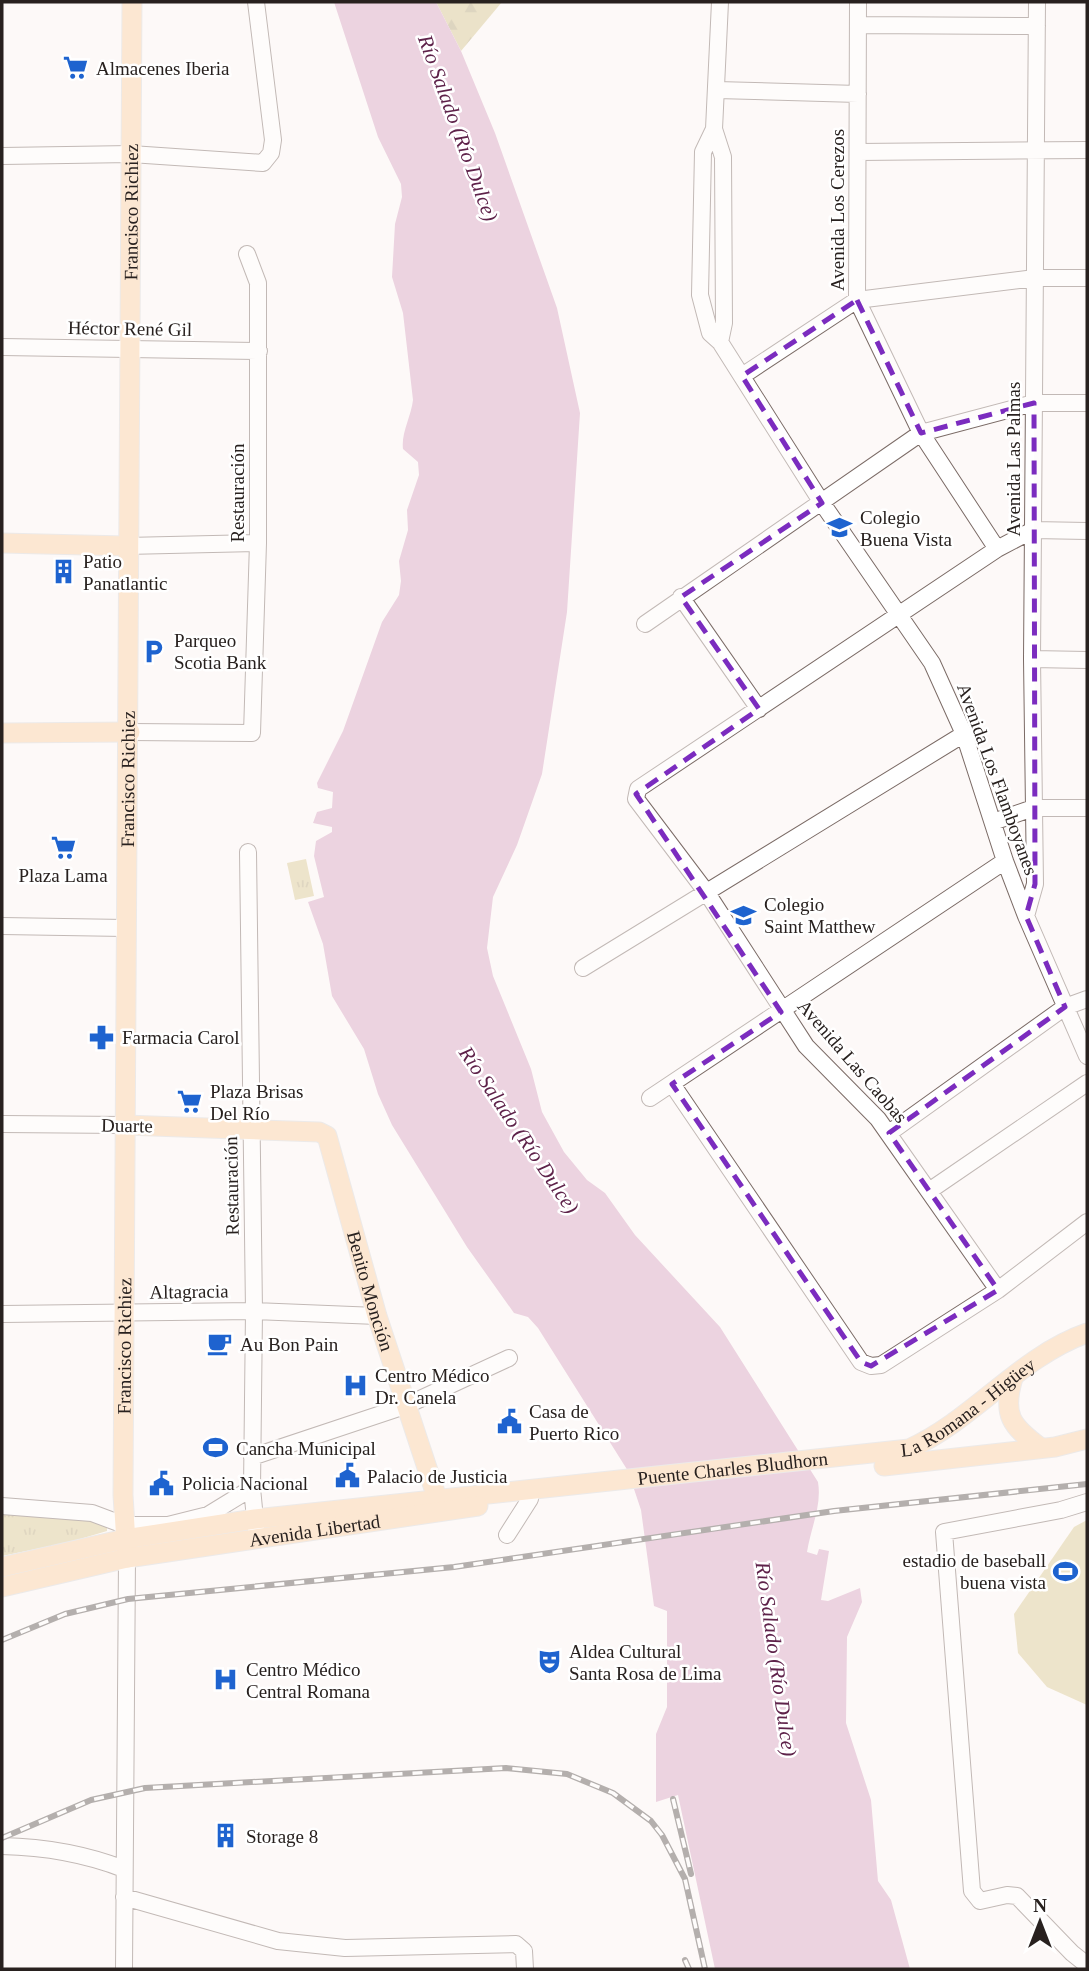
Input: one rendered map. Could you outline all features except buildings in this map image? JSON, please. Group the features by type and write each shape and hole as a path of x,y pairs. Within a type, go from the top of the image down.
{"main road":[{"name":"Francisco Richiez","path":"125,1541 125,928 130,732 126,546 132,2"},
{"path":"2,543 126,546"},
{"path":"2,733 130,732"},
{"name":"Duarte","path":"125,1125 314,1132"},
{"name":"Benito Monción","path":"314,1132 326,1134 329,1138 377,1317 437,1498"},
{"name":"La Romana - Higüey","path":"838,1463 909,1449 951,1427 1060,1343 1087,1333"},
{"path":"1013,1378 1007,1399 1009,1416 1025,1436 1041,1448"},
{"name":"La Romana - Higüey","path":"838,1463 1041,1448 1087,1439"},
{"name":"Puente Charles Bludhorn","path":"630,1486 838,1463"},
{"name":"Avenida Libertad","path":"256,1529 437,1498 630,1486"},
{"name":"Avenida Libertad","path":"2,1567 125,1541 256,1529 630,1486"},
{"name":"Avenida Libertad","path":"2,1587 125,1541"}],"street":[{"path":"2,156 131,154 263,163 271,153 273,140 256,2"},
{"name":"Avenida Los Flamboyanes","path":"720,2 713,129 703,152 700,295 710,333 720,342 822,503 932,663 964,734 1005,861 1026,916 1087,1056"},
{"name":"Avenida Los Cerezos","path":"858,2 858,300 921,433 997,549"},
{"name":"Avenida Las Palmas","path":"1026,916 1035,884 1032,659 1037,2"},
{"path":"859,25 1037,26"},
{"path":"717,90 858,94"},
{"name":"Avenida Los Flamboyanes","path":"713,129 723,157 724,323 720,342"},
{"path":"858,152 1087,150"},
{"name":"Restauración","path":"130,732 252,733 258,543 259,351 258,284 247,254"},
{"path":"742,376 858,300 1035,278 1087,278"},
{"name":"Héctor René Gil","path":"2,347 259,351"},
{"path":"645,624 921,433 1034,403 1087,403"},
{"path":"681,597 759,709 997,549 1033,530 1087,531"},
{"path":"126,546 258,543"},
{"path":"1032,659 1087,660"},
{"name":"Avenida Las Caobas","path":"759,709 638,789 636,799 706,893 781,1012 806,1046 867,1105 998,1290"},
{"path":"583,968 964,734"},
{"path":"993,822 1033,808 1087,808"},
{"name":"Restauración","path":"248,852 254,1311 252,1488 256,1529"},
{"path":"650,1098 1005,861"},
{"path":"2,926 125,928"},
{"path":"889,1133 1065,1007 1087,999"},
{"path":"929,1191 1087,1083"},
{"path":"672,1084 861,1362 871,1366 881,1365 998,1290 1087,1222"},
{"name":"Duarte","path":"2,1124 125,1125"},
{"name":"Altagracia","path":"2,1314 254,1311 377,1317"},
{"path":"252,1457 405,1406 509,1358"},
{"path":"125,1541 190,1522 215,1511 252,1488"},
{"path":"507,1535 530,1499"},
{"path":"1087,1502 1061,1510 944,1532 972,1891 980,1901 1007,1895 1017,1896 1087,1965"},
{"path":"2,1506 92,1513 125,1541 124,1969"},
{"path":"2,1846 42,1847 87,1855 124,1869"},
{"path":"124,1897 278,1941 345,1948 516,1944 524,1951 525,1969"}],"highlighted area":[{"path":"857,300 921,433 1034,403 1035,884 1026,916 1065,1007 889,1133 998,1290 871,1366 861,1362 672,1084 781,1012 636,794 759,709 681,597 822,503 742,376"}],"green space":[{"path":"436,2 502,2 461,51"},
{"path":"306,859 314,896 295,900 287,863"},
{"path":"2,1513 107,1521 107,1531 70,1542 2,1556"},
{"name":"estadio de baseball buena vista","path":"1087,1520 1087,1705 1047,1687 1018,1653 1014,1614 1074,1527"}],"water":[{"name":"Río Salado (Río Dulce)","path":"334,2 436,2 461,51 495,133 557,308 580,413 567,612 542,774 517,845 493,897 487,948 493,976 531,1069 542,1112 564,1152 587,1180 605,1193 635,1235 720,1327 818,1482 817,1508 807,1552 817,1555 819,1549 829,1551 821,1600 828,1601 860,1588 862,1602 847,1637 846,1723 871,1800 878,1881 891,1900 910,1969 715,1969 678,1795 656,1802 656,1734 667,1707 667,1611 654,1606 641,1510 628,1471 538,1328 528,1317 514,1313 467,1247 392,1125 378,1094 364,1049 332,996 323,944 308,902 324,897 314,856 316,841 332,832 332,827 313,823 317,812 332,808 333,792 318,788 317,783 343,731 382,622 399,595 399,561 408,530 407,510 419,475 418,462 403,449 403,437 413,400 403,313 392,277 395,224 402,197 401,184 378,137"}],"railway":[{"path":"2,1640 65,1614 128,1599 454,1567 834,1511 1087,1484"},
{"path":"2,1838 91,1800 145,1788 506,1768 567,1774 613,1793 651,1821 662,1835 685,1879 705,1969"},
{"path":"673,1799 691,1874"},
{"path":"685,1960 689,1969"}],"place":[{"name":"Almacenes Iberia","path":"76,68"},
{"name":"Colegio Buena Vista","path":"840,528"},
{"name":"Patio Panatlantic","path":"63,572"},
{"name":"Parqueo Scotia Bank","path":"154,651"},
{"name":"Plaza Lama","path":"63,847"},
{"name":"Colegio Saint Matthew","path":"744,915"},
{"name":"Farmacia Carol","path":"102,1037"},
{"name":"Plaza Brisas Del Río","path":"190,1102"},
{"name":"Au Bon Pain","path":"220,1344"},
{"name":"Centro Médico Dr. Canela","path":"355,1386"},
{"name":"Casa de Puerto Rico","path":"509,1422"},
{"name":"Cancha Municipal","path":"216,1448"},
{"name":"Palacio de Justicia","path":"347,1476"},
{"name":"Policia Nacional","path":"162,1483"},
{"name":"estadio de baseball buena vista","path":"1066,1571"},
{"name":"Aldea Cultural Santa Rosa de Lima","path":"549,1662"},
{"name":"Centro Médico Central Romana","path":"226,1680"},
{"name":"Storage 8","path":"226,1836"}]}
